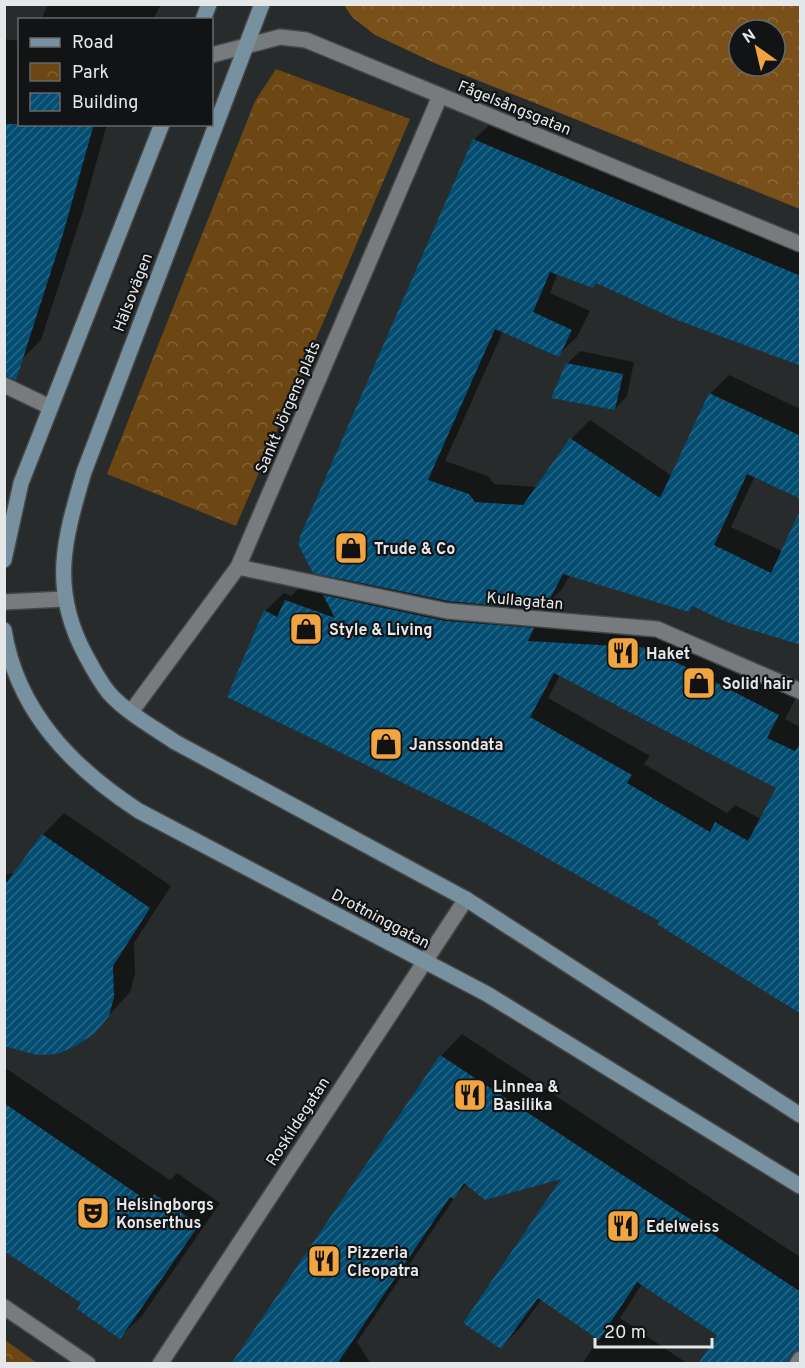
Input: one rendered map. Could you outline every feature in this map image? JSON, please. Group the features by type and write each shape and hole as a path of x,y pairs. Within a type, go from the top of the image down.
{"main road":[{"name":"Hälsovägen","path":"64,599 62,562 70,520 97,433 262,4"},
{"name":"Hälsovägen","path":"4,560 21,483 161,126"},
{"path":"64,599 71,626 94,672 110,693 131,712 175,742 466,899 801,1115"},
{"name":"Drottninggatan","path":"4,630 18,676 39,717 66,754 84,772 139,811 487,994 801,1186"}],"street":[{"name":"Fågelsångsgatan","path":"213,55 280,37 306,40 801,244"},
{"name":"Sankt Jörgens plats","path":"131,712 238,567 440,96"},
{"path":"4,385 50,407"},
{"name":"Kullagatan","path":"238,567 447,611 657,629 801,691"},
{"path":"4,602 64,599"},
{"name":"Roskildegatan","path":"160,1364 466,899"},
{"path":"4,1307 88,1364"},
{"path":"797,1364 801,1359"}],"green space":[{"path":"344,5 800,5 800,209 437,64 375,35 352,17"},
{"path":"276,69 410,119 236,526 107,474 255,101"},
{"path":"5,1340 37,1363 5,1363"}],"building":[{"path":"4,124 93,126 63,234 16,380 4,375"},
{"path":"473,139 801,276 801,366 677,320 596,283 593,288 550,272 533,312 572,330 559,357 495,329 428,480 469,494 475,502 523,505 570,438 660,498 709,393 801,436 801,499 747,474 714,545 771,573 801,508 801,645 729,623 692,606 689,612 563,574 544,610 448,601 313,573 298,544 301,534"},
{"path":"566,363 623,374 615,410 551,398"},
{"path":"323,595 445,621 534,628 528,641 670,649 666,657 779,715 767,738 795,751 801,742 801,1014 657,924 659,921 477,819 227,697 264,610 277,617 285,600 335,618","holes":["554,673 776,788 748,841 715,822 710,832 627,783 632,775 530,717"]},
{"path":"42,834 150,908 113,966 114,997 109,1016 95,1033 77,1045 58,1054 37,1055 4,1046 4,886"},
{"path":"440,1055 801,1292 801,1349 792,1354 787,1364 698,1364 717,1335 637,1282 599,1340 538,1298 501,1349 463,1323 561,1179 485,1200 464,1183 454,1199 450,1197 337,1364 231,1364"},
{"name":"Helsingborgs Konserthus","path":"4,1103 149,1202 154,1194 199,1225 120,1339 77,1309 81,1303 4,1251"}],"place":[{"name":"Trude & Co","path":"351,548"},
{"name":"Style & Living","path":"306,629"},
{"name":"Haket","path":"623,653"},
{"name":"Solid hair","path":"699,683"},
{"name":"Janssondata","path":"386,744"},
{"name":"Linnea & Basilika","path":"470,1095"},
{"name":"Helsingborgs Konserthus","path":"93,1213"},
{"name":"Edelweiss","path":"623,1226"},
{"name":"Pizzeria Cleopatra","path":"324,1261"}]}
